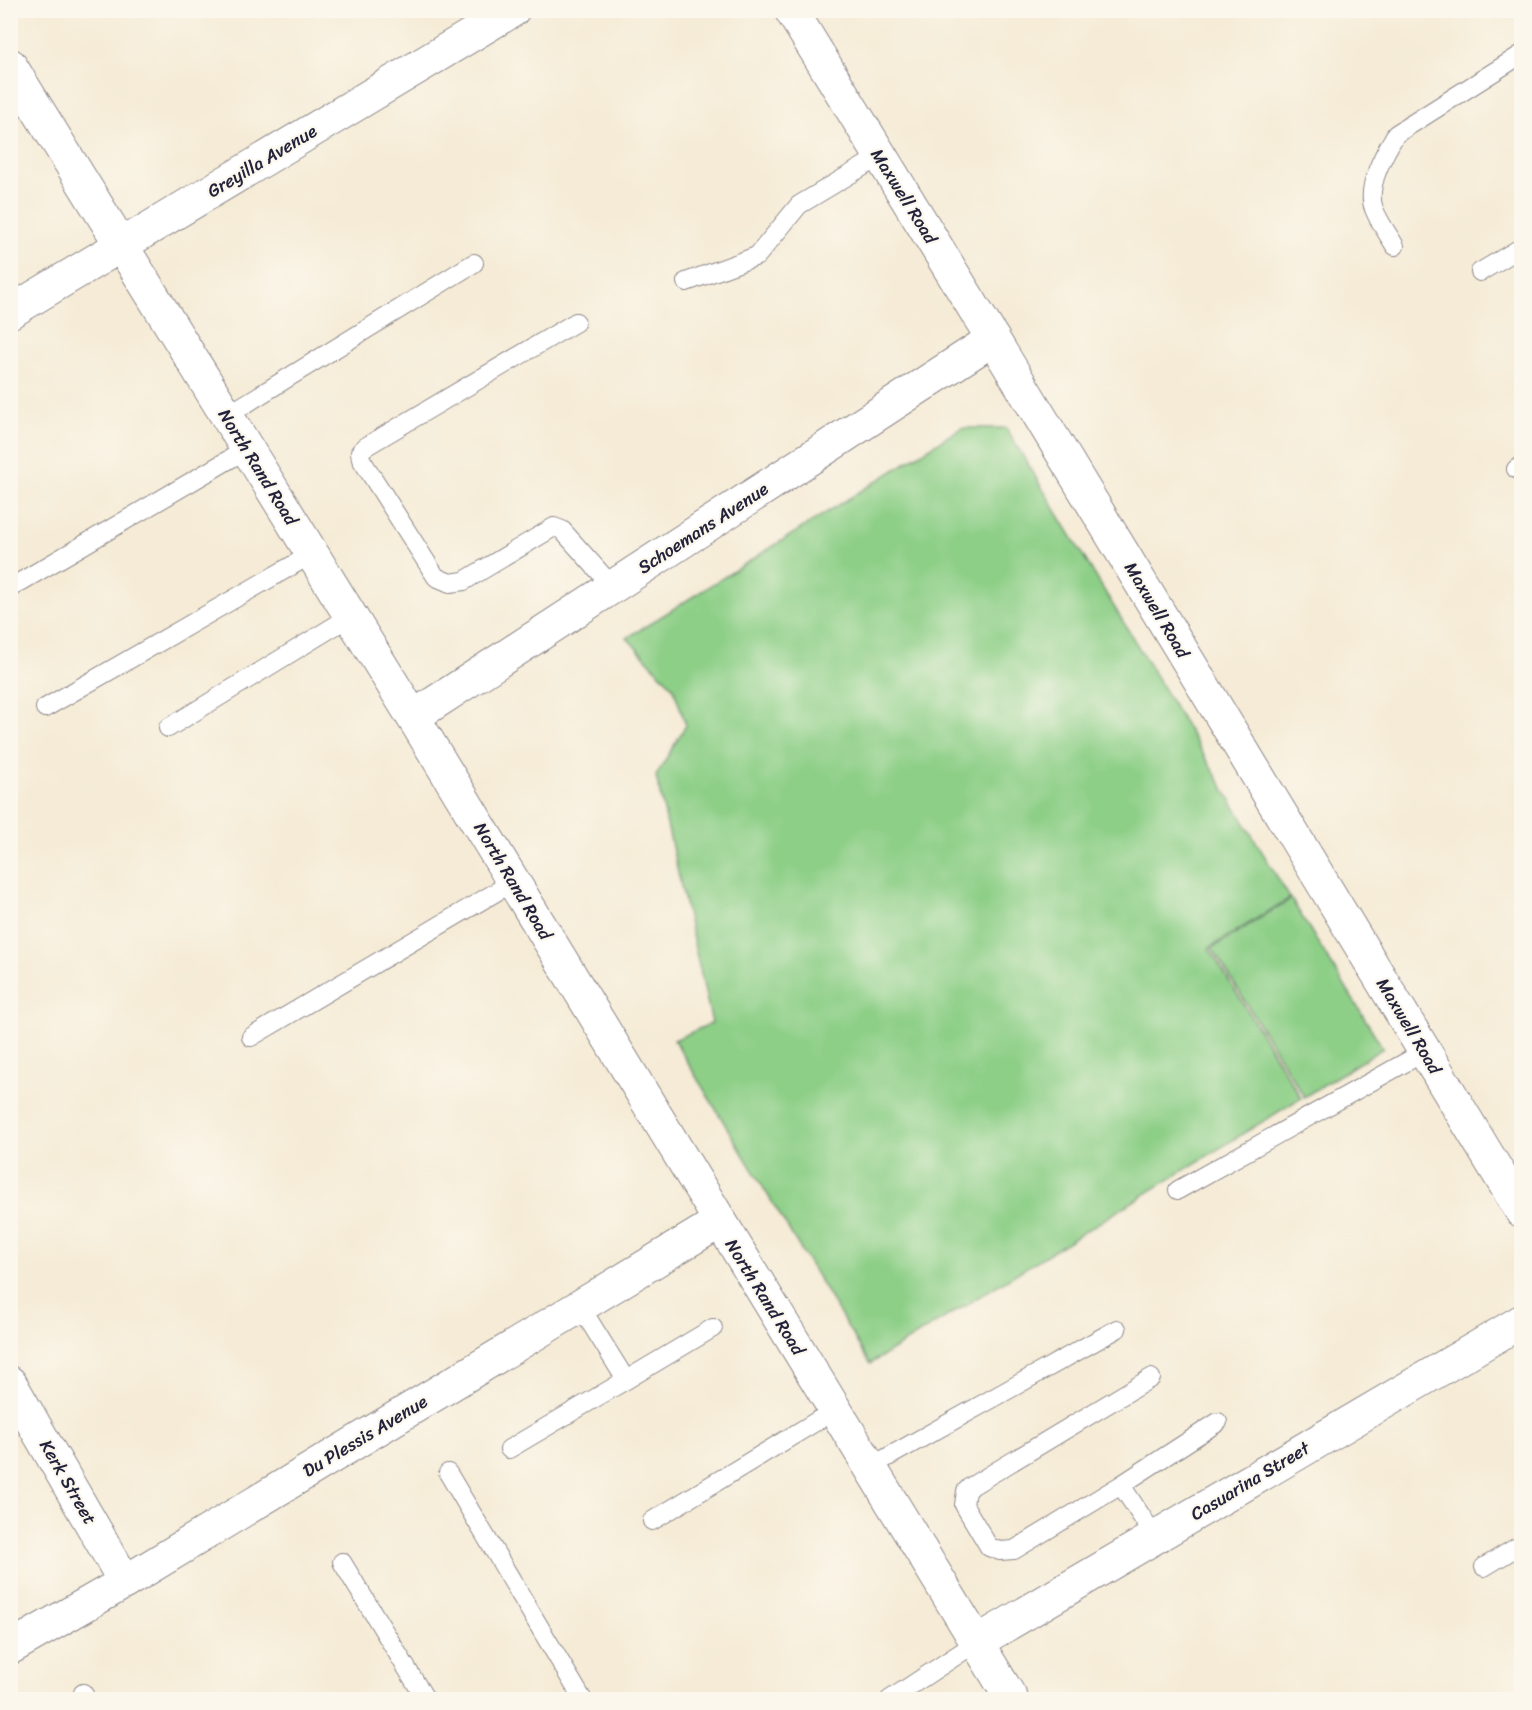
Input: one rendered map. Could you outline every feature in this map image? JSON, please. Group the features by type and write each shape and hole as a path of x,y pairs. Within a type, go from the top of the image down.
{"street":[{"name":"Greyilla Avenue","path":"10,312 513,10"},
{"name":"Maxwell Road","path":"791,10 879,157 993,339 1521,1212"},
{"name":"North Rand Road","path":"10,64 413,717 1012,1700"},
{"name":"Schoemans Avenue","path":"413,717 993,339"},
{"name":"Du Plessis Avenue","path":"10,1648 125,1582 719,1222"},
{"name":"Casuarina Street","path":"977,1642 1521,1321"},
{"name":"Kerk Street","path":"10,1383 24,1426 125,1582"}],"lane":[{"path":"1395,246 1372,207 1376,175 1384,152 1396,134 1521,54"},
{"path":"686,282 757,256 799,205 879,157"},
{"path":"1480,272 1521,247"},
{"path":"226,416 474,263"},
{"path":"576,322 360,452 361,459 436,577 450,583 464,580 554,527 562,530 613,586"},
{"path":"10,588 247,449"},
{"path":"45,708 312,554"},
{"path":"168,728 351,616"},
{"path":"250,1037 513,882"},
{"path":"1178,1190 1425,1052"},
{"path":"580,1306 626,1380"},
{"path":"509,1449 713,1329"},
{"path":"870,1467 1117,1329"},
{"path":"1150,1378 966,1491 964,1505 989,1547 1000,1551 1014,1550 1121,1485 1218,1422"},
{"path":"652,1521 834,1410"},
{"path":"448,1473 583,1700"},
{"path":"1121,1485 1155,1537"},
{"path":"1484,1567 1521,1544"},
{"path":"342,1562 426,1700"},
{"path":"889,1700 977,1642"}],"green space":[{"path":"961,428 1006,428 1290,898 1209,948 1301,1098 870,1364 674,1040 712,1023 656,776 686,725 673,687 627,638"},
{"path":"1291,899 1383,1048 1304,1097 1212,948"}]}
